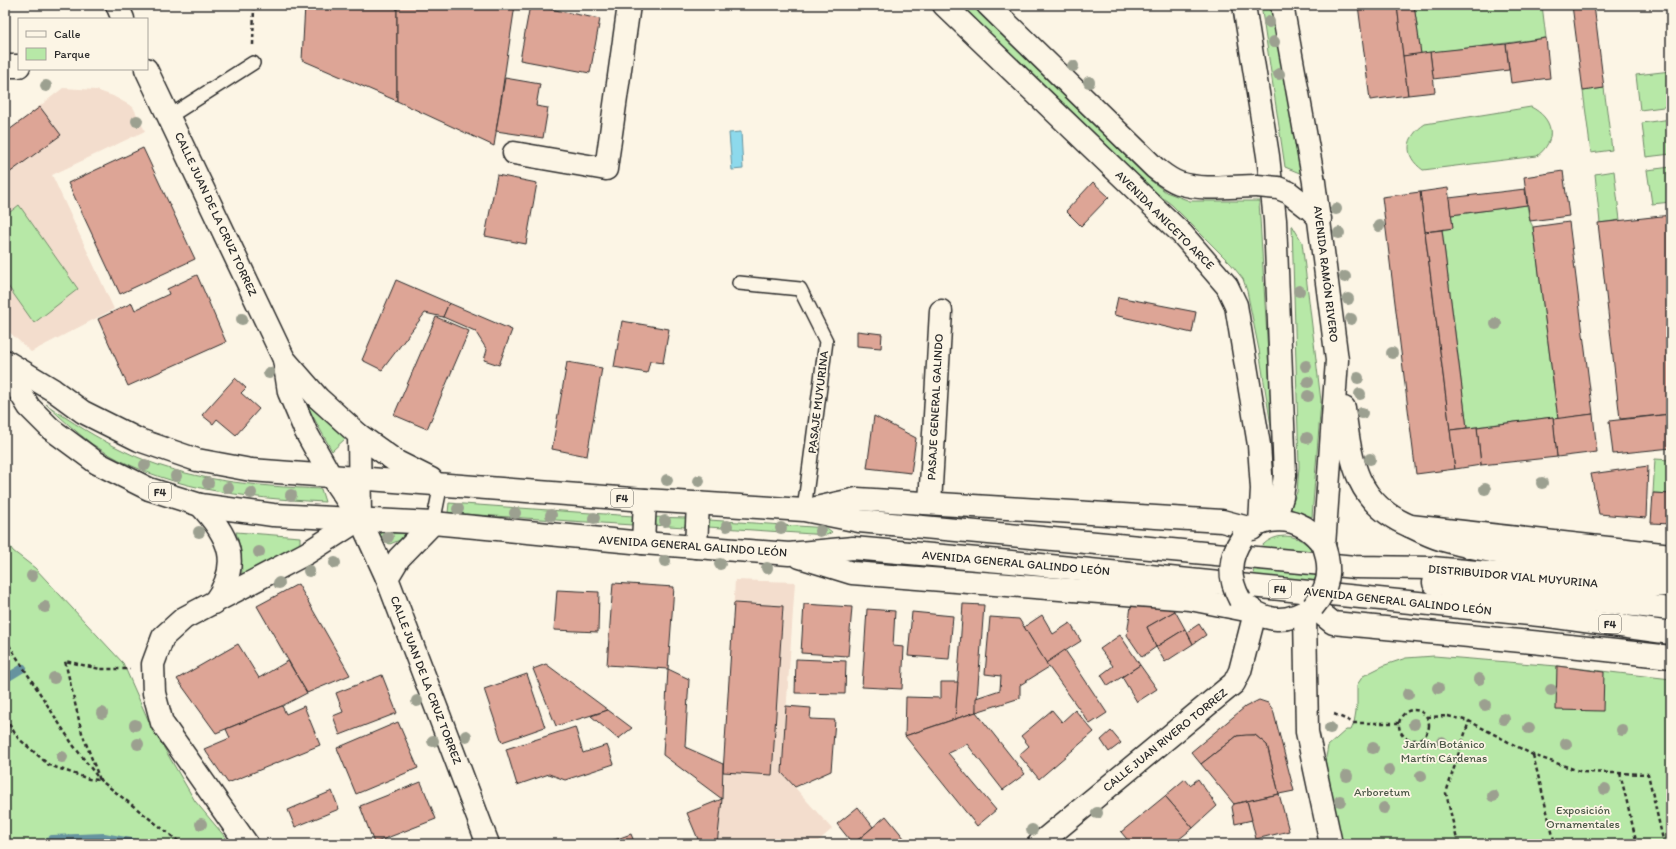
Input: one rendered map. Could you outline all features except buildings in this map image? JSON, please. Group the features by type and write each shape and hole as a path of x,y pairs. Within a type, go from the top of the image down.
{"main road":[{"path":"117,5 123,18"},
{"path":"514,153 606,169 629,5"},
{"name":"AVENIDA ANICETO ARCE","path":"944,5 1182,234 1227,286 1236,305 1259,445 1262,476 1257,528"},
{"path":"988,5 1155,168 1167,177 1178,183 1196,187 1257,186 1278,188 1288,192 1320,219"},
{"path":"804,510 857,500 1222,521 1257,528 1295,522 1317,536 1324,546 1329,559 1330,572 1327,585 1321,598 1309,610 1295,617 1280,620 1265,618 1249,608 1234,589 1231,576 1231,562 1235,549 1257,528 1282,497 1285,475 1275,220 1268,156 1244,5"},
{"name":"AVENIDA RAMÓN RIVERO","path":"1282,5 1320,219 1337,360 1324,546"},
{"path":"5,66 18,66"},
{"name":"CALLE JUAN DE LA CRUZ TORREZ","path":"147,70 170,116 284,359 290,392 306,432 330,475 360,519 388,578 488,844"},
{"name":"PASAJE GENERAL GALINDO","path":"930,503 941,310"},
{"name":"CALLE JUAN DE LA CRUZ TORREZ","path":"284,359 318,398 359,434 360,519"},
{"name":"F4","path":"5,360 53,390 83,412 139,440 172,452 215,464 252,470 360,477 645,500 804,510 859,521 1355,567"},
{"path":"1337,360 1349,450 1360,483 1376,504 1393,519 1442,540 1473,547 1538,559 1635,569 1671,576"},
{"name":"F4","path":"5,368 29,407 51,429 97,463 149,489 200,505 273,515 360,519"},
{"path":"359,434 397,462 441,484"},
{"path":"642,544 645,500"},
{"path":"696,547 698,503"},
{"path":"200,505 215,521 230,553 229,574 223,590 214,603"},
{"path":"247,844 162,722 154,693 153,664 163,637 184,618 307,553 360,519"},
{"name":"AVENIDA GENERAL GALINDO LEÓN","path":"360,519 433,523 642,544 789,554 853,548 1011,562 1548,616 1671,633"},
{"path":"388,578 399,558 433,523"},
{"path":"1410,526 1671,555"},
{"path":"789,554 852,573 1190,599 1249,608"},
{"path":"1355,567 1427,583 1671,608"},
{"name":"DISTRIBUIDOR VIAL MUYURINA","path":"1355,567 1432,568 1633,586 1671,585"},
{"name":"CALLE JUAN RIVERO TORREZ","path":"1039,844 1234,683 1240,671 1249,608"},
{"path":"1309,610 1333,624 1542,643 1671,657"},
{"path":"1309,610 1307,732 1331,844"}],"lane":[{"path":"170,116 253,63"},
{"name":"PASAJE MUYURINA","path":"739,283 800,289 826,342 804,510"},
{"path":"433,523 441,484"}],"path":[{"path":"253,63 254,5"},
{"path":"5,639 73,745 100,780 182,844"},
{"path":"100,780 82,733 66,661 100,669 139,670 153,664"},
{"path":"1411,709 1420,711 1429,721 1427,732 1420,739 1414,740 1409,740 1401,733 1398,723 1403,714 1411,709"},
{"path":"1334,714 1354,724 1398,723"},
{"path":"1427,717 1448,716 1469,721 1533,755 1582,772 1648,774 1664,844"},
{"path":"5,718 18,738 49,765 89,779 100,780"},
{"path":"1458,844 1446,793 1469,721"},
{"path":"1533,755 1555,844"},
{"path":"1620,774 1637,844"}],"shaded area":[{"path":"63,88 96,90 113,96 133,107 145,131 52,175 114,309 31,352 5,328 5,133"},
{"path":"735,580 795,582 782,773 832,829 815,844 717,844 722,799"}],"green space":[{"path":"961,5 971,5 1150,180 1166,192 1190,201 1259,201 1273,439 1259,350 1247,291 1243,279 1231,264 1172,205 1155,192"},
{"path":"1261,5 1272,5 1302,174 1285,167"},
{"path":"1414,5 1542,5 1546,38 1421,54"},
{"path":"1671,71 1671,106 1640,110 1636,75"},
{"path":"1604,88 1612,150 1591,153 1583,91"},
{"path":"1531,107 1544,117 1550,130 1548,143 1544,150 1537,156 1423,170 1412,159 1409,147 1410,141 1418,129 1425,124"},
{"path":"1671,119 1671,154 1646,157 1642,123"},
{"path":"1671,167 1671,202 1652,204 1647,170"},
{"path":"1614,171 1620,220 1600,223 1595,174"},
{"path":"19,205 78,289 34,323 5,282 5,216"},
{"path":"1527,205 1530,221 1533,227 1558,419 1553,419 1553,417 1467,428 1442,230 1453,228 1451,215"},
{"path":"1292,225 1302,242 1321,401 1312,517 1290,509 1297,492 1299,467"},
{"path":"304,400 346,438 332,451"},
{"path":"46,404 94,435 147,461 171,469 221,480 246,484 321,489 325,502 265,498 204,489 175,482 146,472 119,460 92,444 74,430"},
{"path":"1655,459 1671,460 1671,494 1653,493"},
{"path":"449,503 633,516 632,525 448,513"},
{"path":"652,517 686,518 685,527 652,525"},
{"path":"709,520 827,528 832,532 827,535 708,527"},
{"path":"236,532 300,537 300,544 242,575 241,552"},
{"path":"378,533 406,533 400,540 390,544 382,540"},
{"path":"1279,536 1291,536 1308,545 1315,556 1317,568 1315,580 1308,591 1291,600 1279,600 1267,595 1258,586 1253,574 1253,562 1258,550 1267,541"},
{"path":"5,539 13,551 35,568 123,663 150,724 195,801 231,844 5,844"},
{"name":"Jardín Botánico Martín Cárdenas","path":"1434,656 1557,666 1671,679 1671,844 1339,844 1323,774 1328,746 1346,730 1351,730 1354,723 1357,705 1357,685 1363,676 1385,665 1406,658"}],"water":[{"path":"741,132 743,169 732,170 729,133"}],"waterway":[{"path":"5,679 23,668"},
{"path":"47,844 52,839 104,837 141,844"}],"park label":[{"name":"Arboretum","path":"1382,792"},
{"name":"Exposición Ornamentales","path":"1583,817"}]}
